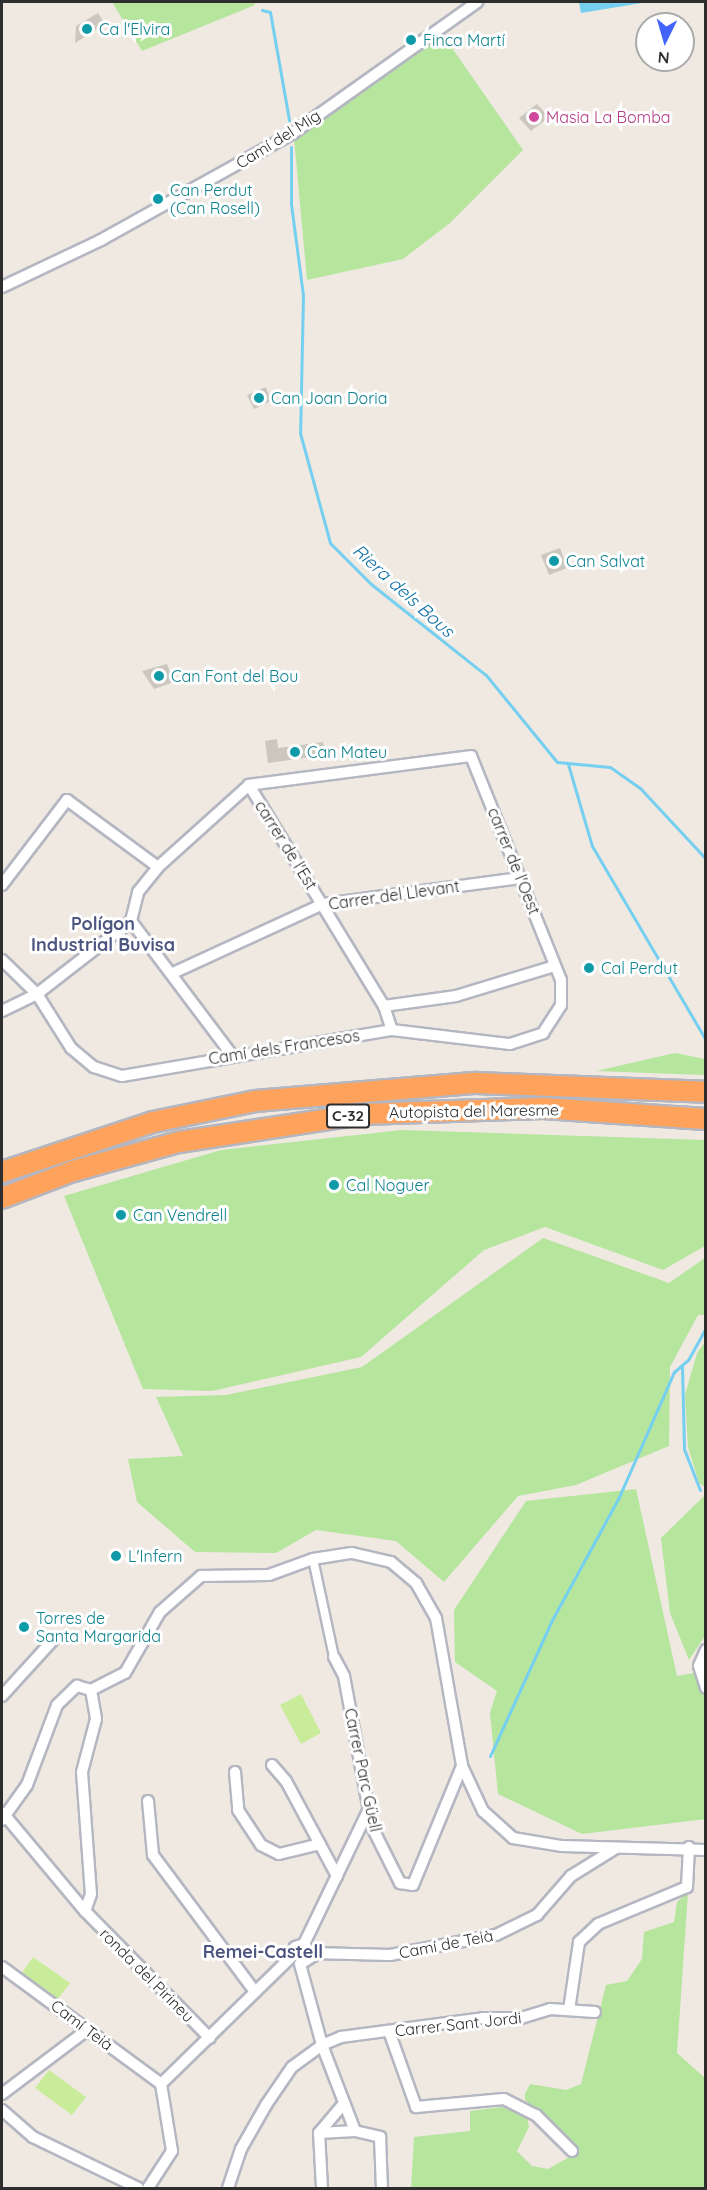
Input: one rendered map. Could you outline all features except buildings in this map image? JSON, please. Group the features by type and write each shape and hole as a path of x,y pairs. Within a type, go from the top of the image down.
{"highway":[{"name":"Autopista del Maresme","path":"2,1173 153,1122 278,1098 476,1083 705,1092"},
{"name":"Autopista del Maresme","path":"2,1198 73,1171 179,1142 363,1114 543,1108 705,1119"}],"street":[{"name":"Camí del Mig","path":"2,287 101,240 293,133 477,2"},
{"name":"carrer de l'Oest","path":"249,786 471,756 555,966"},
{"path":"2,1011 37,994 131,921 138,892 158,867 249,786"},
{"name":"carrer de l'Est","path":"249,786 384,1006 392,1030"},
{"path":"2,885 67,800 158,867"},
{"name":"Carrer del Llevant","path":"173,973 323,904 521,878"},
{"path":"131,921 173,973 232,1055"},
{"name":"Camí dels Francesos","path":"2,960 37,994 71,1048 94,1067 122,1076 232,1055 392,1030 478,1042 528,1041 543,1033 561,1005 555,966"},
{"path":"384,1006 456,996 555,966"},
{"path":"85,1911 91,1894 82,1772 96,1719 91,1690 125,1673 160,1612 201,1576 269,1575 313,1560 352,1553 391,1562 416,1583 436,1618 462,1766 483,1811 513,1838 562,1846 686,1847 705,1850"},
{"path":"313,1560 334,1657"},
{"path":"2,1696 53,1640"},
{"path":"705,1650 699,1666 705,1688"},
{"name":"Carrer Parc Güell","path":"334,1657 344,1676 368,1811 387,1863 400,1883 412,1885 462,1766"},
{"name":"ronda del Pirineu","path":"91,1690 77,1686 57,1705 27,1785 3,1817 85,1911 210,2038"},
{"path":"272,1765 286,1781 337,1876"},
{"path":"236,1773 238,1810 261,1845 279,1854 320,1844"},
{"path":"148,1801 153,1855 255,1992"},
{"path":"355,2131 322,2045 296,1960 295,1947 304,1944 368,1811"},
{"name":"Camí de Teià","path":"313,1953 390,1955 496,1935 537,1914 571,1876 621,1846"},
{"path":"569,2010 579,1942 598,1924 687,1887 686,1847"},
{"path":"148,2188 172,2151 162,2084 255,1992 296,1960 310,1961 313,1953 304,1944"},
{"name":"Camí Teià","path":"2,1967 162,2084"},
{"name":"Carrer Sant Jordi","path":"228,2188 242,2149 266,2105 292,2067 322,2045 341,2037 390,2031 569,2010 595,2012"},
{"path":"2,2094 87,2030"},
{"path":"390,2031 416,2107 504,2099 536,2115 572,2151"},
{"path":"322,2188 320,2133 344,2103"},
{"path":"2,2110 33,2138 138,2188"},
{"path":"320,2133 355,2131 380,2137 382,2188"}],"green space":[{"path":"112,2 254,2 255,5 142,51"},
{"path":"443,35 523,150 450,223 403,259 307,280 294,138"},
{"path":"675,1053 705,1059 705,1075 596,1071"},
{"path":"402,1130 705,1140 705,1246 663,1270 545,1227 484,1250 361,1357 212,1391 143,1389 64,1196 221,1150"},
{"path":"543,1238 669,1283 705,1258 705,1315 698,1315 670,1367 669,1446 576,1485 518,1496 444,1582 396,1541 316,1530 276,1553 195,1552 137,1502 128,1459 183,1456 156,1397 226,1395 362,1367"},
{"path":"705,1342 705,1487 699,1483 688,1447 685,1395 697,1353"},
{"path":"636,1489 677,1676 705,1671 706,1819 582,1834 498,1794 490,1713 497,1691 455,1662 454,1610 526,1501"},
{"path":"705,1495 705,1636 689,1660 670,1613 661,1538"},
{"path":"301,1694 321,1733 301,1744 280,1705"},
{"path":"688,1892 677,2053 705,2078 705,2188 411,2188 414,2137 470,2131 470,2111 502,2107 527,2117 529,2127 517,2151 532,2166 548,2169 573,2155 571,2140 525,2100 525,2094 530,2084 566,2090 581,2084 606,1985 627,1981 642,1959 644,1932 674,1922 677,1902"},
{"path":"33,1957 70,1983 57,2000 21,1974"},
{"path":"49,2070 86,2097 72,2115 35,2088"}],"water":[{"path":"579,2 648,2 581,13"}],"waterway":[{"name":"Riera dels Bous","path":"262,10 270,12 289,120"},
{"name":"Riera dels Bous","path":"291,147 291,204 303,295 300,433 330,543 371,584 486,675 557,762 610,767 640,788 706,859"},
{"path":"568,764 592,846 706,1040"},
{"path":"490,1756 552,1620 619,1497 674,1372 688,1360 706,1327"},
{"path":"682,1366 684,1449 700,1490"}],"place":[{"name":"Ca l'Elvira","path":"87,29"},
{"name":"Finca Martí","path":"411,40"},
{"name":"Masia La Bomba","path":"534,117"},
{"name":"Can Perdut (Can Rosell)","path":"158,199"},
{"name":"Can Joan Doria","path":"259,398"},
{"name":"Can Salvat","path":"554,561"},
{"name":"Can Font del Bou","path":"159,676"},
{"name":"Can Mateu","path":"295,752"},
{"name":"Cal Perdut","path":"589,968"},
{"name":"Cal Noguer","path":"334,1185"},
{"name":"Can Vendrell","path":"121,1215"},
{"name":"L'Infern","path":"116,1556"},
{"name":"Torres de Santa Margarida","path":"24,1627"}],"district":[{"name":"Polígon Industrial Buvisa","path":"103,935"},
{"name":"Remei-Castell","path":"263,1952"}]}
